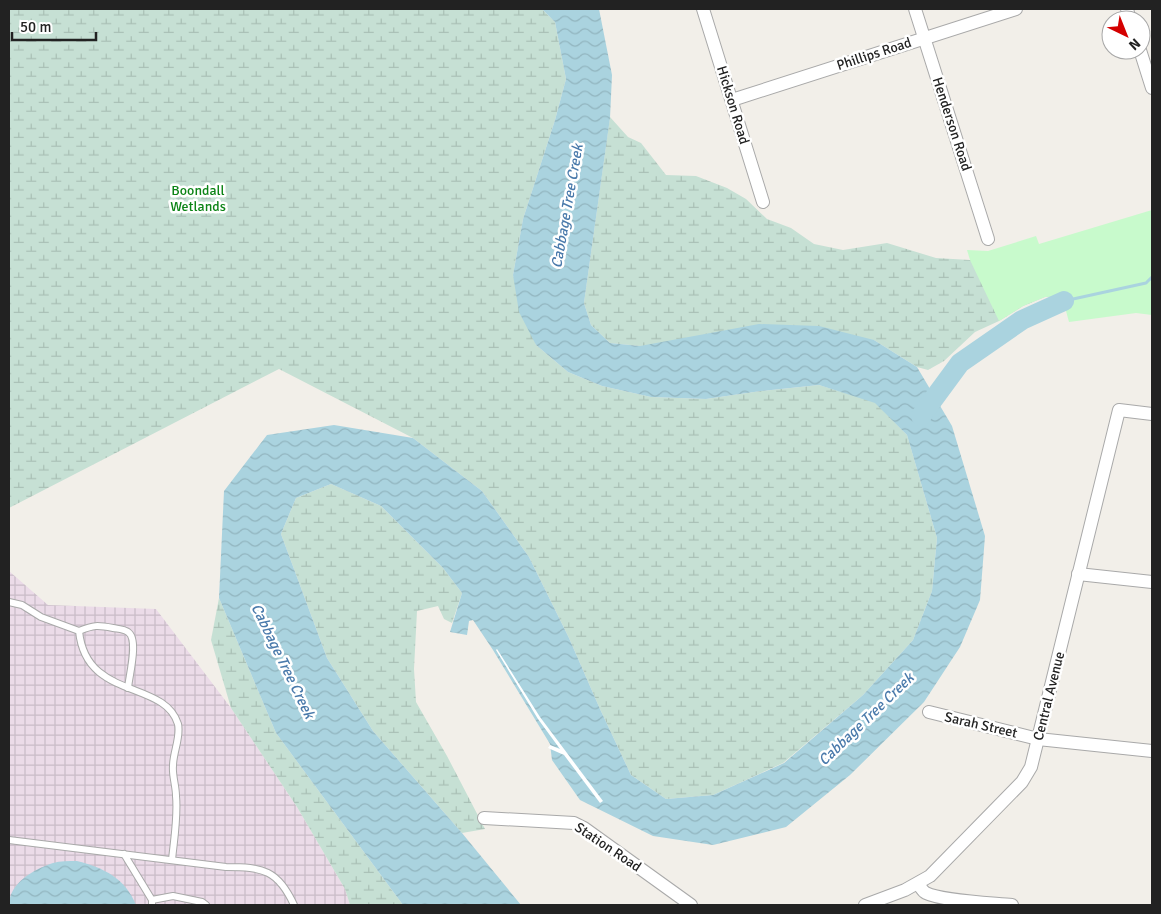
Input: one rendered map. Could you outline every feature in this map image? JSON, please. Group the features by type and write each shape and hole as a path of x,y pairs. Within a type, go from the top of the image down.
{"street":[{"name":"Hickson Road","path":"703,9 763,202"},
{"name":"Henderson Road","path":"915,9 988,238"},
{"name":"Phillips Road","path":"732,100 1016,9"},
{"path":"1143,60 1152,88"},
{"name":"Central Avenue","path":"865,905 918,884 930,876 1022,782 1031,767 1119,410 1152,414"},
{"path":"1078,574 1152,582"},
{"name":"Sarah Street","path":"929,712 1038,739 1152,751"},
{"name":"Station Road","path":"484,818 574,823 584,828 691,905"},
{"path":"918,884 927,894 1012,905"}],"lane":[{"path":"9,602 22,605 41,617 79,631 95,625 122,629 129,632 133,638 134,646 128,688"},
{"path":"79,631 84,656 94,668 103,676 164,705 178,724 179,732 173,766 176,796 172,860"},
{"path":"9,840 226,867 252,867 273,875 287,888 294,905"},
{"path":"124,854 152,903 173,896 202,902 206,905"}],"shaded area":[{"path":"9,571 48,605 156,609 231,708 297,807 345,889 350,905 9,905"}],"green space":[{"name":"Boondall Wetlands","path":"9,9 542,9 555,22 566,79 555,120 523,219 513,275 536,345 568,372 602,386 651,397 706,399 819,385 875,402 907,435 937,538 932,591 913,640 863,695 783,763 713,795 666,799 631,775 569,638 529,557 482,491 413,438 279,369 9,508"},
{"path":"610,117 628,137 641,143 666,175 696,176 727,188 746,199 767,219 791,228 814,244 843,250 887,243 936,258 970,260 1002,256 1066,296 1045,297 1023,306 999,321 975,332 944,361 928,370 917,367 874,340 640,346 610,343 591,325 584,303"},
{"path":"1152,210 1152,315 1136,313 1069,322 1062,296 1045,297 1023,306 999,321 967,250 988,251 1036,236 1039,244"},
{"path":"331,484 381,506 443,568 462,593 452,623 444,619 438,606 417,611 414,669 416,702 485,829 462,833 373,731 327,658 281,534 296,498"},
{"path":"219,598 276,733 403,905 350,905 345,889 297,807 231,708 211,640"}],"water":[{"name":"Cabbage Tree Creek","path":"542,9 599,9 612,75 610,118 584,303 591,325 610,343 640,346 759,324 819,326 874,340 917,367 952,426 985,536 980,600 960,647 924,702 850,775 786,827 713,845 653,836 580,800 552,760 550,744 473,620 469,621 467,635 450,632 462,593 443,568 381,506 331,484 296,498 281,534 327,658 373,731 462,833 521,905 403,905 276,733 219,598 224,491 267,435 334,425 413,438 482,491 529,557 569,638 631,775 666,799 713,795 784,763 863,695 913,640 932,591 937,538 907,435 875,403 819,385 706,399 651,397 602,386 568,372 536,345 519,312 513,275 523,219 555,120 566,79 555,22"},
{"path":"77,861 105,871 120,881 136,905 9,905 13,890 31,873 53,863"}],"pier":[{"path":"497,649 540,717 603,801 600,803 564,755 548,748 550,745 560,749 538,719"}],"waterway":[{"path":"1064,301 1146,283 1152,277"},
{"path":"921,416 960,363 1022,320 1064,301"}]}
